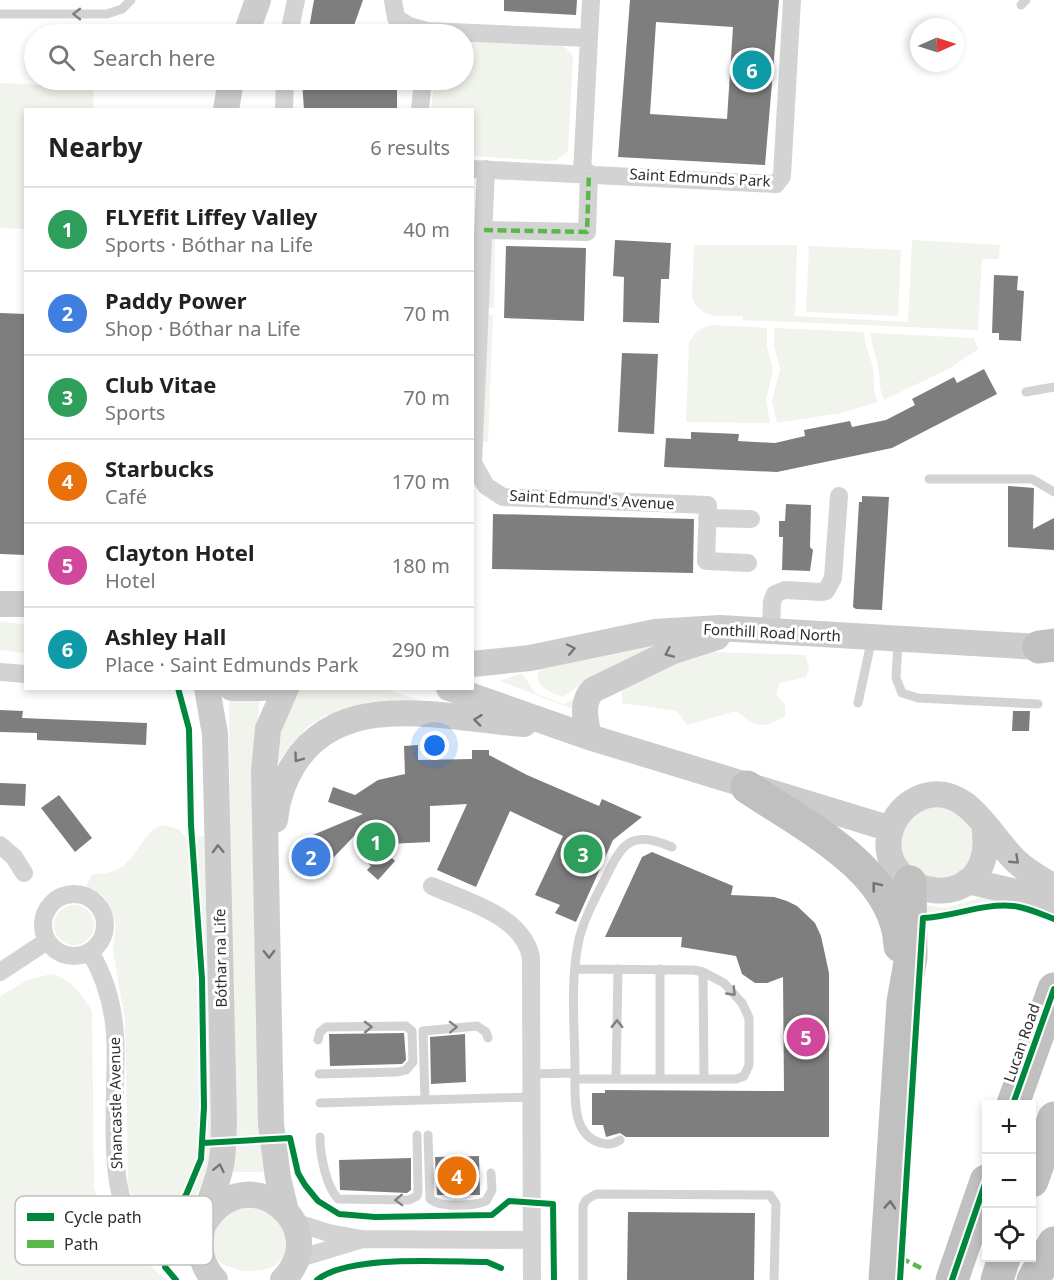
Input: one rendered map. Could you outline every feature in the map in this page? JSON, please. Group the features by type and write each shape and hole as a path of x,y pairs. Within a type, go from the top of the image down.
{"highway":[{"path":"747,787 850,856 890,905 900,935 903,1002 885,1280"},
{"path":"903,1002 911,957 910,882"},
{"name":"Lucan Road","path":"1015,1100 1054,989"},
{"path":"1036,1170 1054,1118"},
{"path":"952,1280 982,1196"},
{"path":"1033,1280 1054,1243"},
{"path":"997,1280 1002,1262"}],"main road":[{"path":"250,24 258,0"},
{"path":"226,108 229,90"},
{"path":"0,603 24,604"},
{"path":"589,737 585,707 586,698 593,690 673,651 745,629"},
{"name":"Fonthill Road North","path":"474,664 530,657 655,632 745,629 1049,648"},
{"name":"Bóthar na Life","path":"207,690 215,755 224,1123 221,1167 212,1196"},
{"path":"285,690 270,722 264,757 272,1139 290,1216 298,1234 289,1273"},
{"path":"455,690 589,737 891,830"},
{"path":"268,896 276,802 299,756 310,742 324,732 356,718 386,714 442,715 480,721 557,726"},
{"path":"984,824 985,855 980,867 962,886 937,892 910,882 893,861 889,841 895,819 908,804 937,794 959,800 969,807 984,824 1017,862 1054,887"},
{"path":"968,881 1016,892 1054,906"},
{"path":"213,1209 223,1201 236,1196 264,1197 290,1216"},
{"path":"205,1265 214,1279"}],"street":[{"path":"291,24 296,0"},
{"path":"393,0 396,18 406,24"},
{"path":"484,230 587,232 586,173 591,0"},
{"name":"Saint Edmunds Park","path":"479,169 776,183 782,176 792,0"},
{"path":"474,34 589,38"},
{"path":"284,108 285,90"},
{"path":"420,108 422,90"},
{"name":"Saint Edmund's Avenue","path":"474,442 484,230 479,169"},
{"name":"Saint Edmund's Avenue","path":"474,465 486,486 503,497 708,506 707,518"},
{"path":"771,629 772,602 775,594 785,590 826,591 833,578 839,496"},
{"path":"748,563 706,561 707,518 751,519"},
{"path":"0,672 24,674"},
{"path":"0,845 14,857 24,873"},
{"path":"432,886 512,925 528,944 531,957 532,1280"},
{"path":"66,895 85,896 100,909 105,928 97,946 90,952 71,956 53,949 47,941 43,923 50,906 66,895"},
{"path":"0,972 47,941"},
{"name":"Shancastle Avenue","path":"90,952 106,986 115,1035 116,1157 122,1196"},
{"path":"290,1216 329,1233 362,1239 531,1240"},
{"path":"289,1273 362,1239"}],"lane":[{"path":"0,14 106,14 122,9 131,0"},
{"path":"1026,392 1054,387"},
{"path":"929,479 1032,479 1054,492"},
{"path":"858,703 872,638"},
{"path":"898,639 896,678 902,693 918,698 1038,704"},
{"path":"620,1140 605,1144 593,1140 587,1134 576,1113 575,969 578,943 592,903 618,851 633,842 647,838 672,847"},
{"path":"530,1074 704,1079 736,1079 744,1076 750,1057 749,1018 746,1010 724,983 703,972 660,969 575,969"},
{"path":"616,1078 618,969"},
{"path":"660,969 660,1078"},
{"path":"703,972 704,1079"},
{"path":"318,1040 320,1032 326,1027 406,1026 411,1031 413,1062 406,1070 398,1072 319,1074"},
{"path":"424,1100 423,1031 477,1026 486,1032 488,1038"},
{"path":"320,1103 530,1097"},
{"path":"320,1137 320,1147 332,1192 338,1199 409,1200 417,1196 418,1191 417,1135"},
{"path":"428,1135 430,1198 433,1202 442,1204 486,1201 492,1190 491,1173"},
{"path":"583,1280 583,1206 586,1200 596,1194 770,1194 776,1204 774,1280"}],"shaded area":[{"path":"474,40 555,44 566,48 573,57 568,151 557,160 474,156 474,108 431,108 433,90 474,90"},
{"path":"0,83 24,84 24,90 94,90 93,108 24,108 24,229 0,228"},
{"path":"495,237 494,308 487,308 489,243"},
{"path":"912,240 1000,245 999,259 982,259 978,330 743,320 743,316 720,316 706,313 700,310 692,297 694,245 797,245 795,316 908,322"},
{"path":"809,246 901,250 898,316 806,312"},
{"path":"487,315 493,315 488,442 482,442"},
{"path":"711,325 767,328 767,346 773,370 766,400 770,423 686,422 689,342 698,330"},
{"path":"774,328 864,332 878,402 841,413 777,423 772,401 780,369 774,346"},
{"path":"871,333 974,338 978,349 952,367 884,400"},
{"path":"0,622 24,624 24,653 0,650"},
{"path":"689,636 581,684 563,697 552,693 539,683 538,678 542,667"},
{"path":"711,652 806,655 809,669 806,677 780,683 776,694 785,704 785,716 764,725 754,723 736,711 687,725 677,711 622,703 622,688 697,655"},
{"path":"522,673 535,693 564,704 574,698 573,709 500,681"},
{"path":"295,690 389,690 427,703 330,720 327,714 308,726 278,762 270,762"},
{"path":"263,694 259,704 257,748 268,1172 233,1172 229,700"},
{"path":"938,806 959,812 969,822 975,843 969,864 959,874 938,880 917,874 907,864 901,843 907,822 917,812"},
{"path":"163,825 178,829 187,838 204,836 212,1153 205,1176 195,1196 132,1196 128,1187 125,1020 113,951 116,926 110,906 102,895 86,886 92,875 120,868 156,828"},
{"path":"982,897 1015,902 982,902 929,913 922,913 916,904 946,908"},
{"path":"74,905 82,906 88,911 93,917 93,933 88,939 82,944 74,945 66,944 60,939 55,933 54,925 55,917 60,911 66,906"},
{"path":"51,974 59,977 75,988 92,1011 94,1186 97,1196 15,1196 15,1265 149,1265 166,1280 0,1280 0,996 28,980"},
{"path":"243,1201 278,1215 287,1237 287,1251 280,1261 270,1268 243,1271 230,1267 213,1254 213,1224"}],"building":[{"path":"314,0 363,0 355,24 310,24"},
{"path":"504,0 577,0 576,15 504,11"},
{"path":"630,0 779,0 765,165 618,157","holes":["656,22 733,27 727,119 650,114"]},
{"path":"303,90 397,90 397,108 304,108"},
{"path":"615,240 671,243 669,279 661,279 659,323 623,322 624,277 613,276"},
{"path":"506,246 586,248 584,321 504,318"},
{"path":"994,275 1018,276 1017,290 1024,291 1021,341 999,340 999,333 992,333"},
{"path":"0,313 24,314 24,555 0,554"},
{"path":"622,353 658,354 654,434 618,432"},
{"path":"984,369 997,394 892,448 777,472 664,467 666,438 691,439 691,432 739,434 738,441 775,443 805,436 804,430 850,421 852,427 886,420 915,405 912,399 954,377 957,383"},
{"path":"1008,486 1034,488 1033,529 1054,518 1054,550 1008,547"},
{"path":"862,496 889,497 882,610 853,607 859,502 862,502"},
{"path":"786,504 811,505 810,547 813,550 810,571 782,570 783,537 779,537 779,521 785,521"},
{"path":"493,514 694,519 693,573 492,569"},
{"path":"0,710 23,711 22,718 147,723 146,745 37,740 37,733 0,732"},
{"path":"1013,711 1030,711 1029,731 1012,731"},
{"path":"418,745 418,760 472,759 472,750 489,750 489,755 527,775 599,806 602,799 642,817 613,840 576,922 555,913 560,905 535,895 563,836 510,811 476,887 437,870 467,804 430,806 430,842 366,845 355,835 316,876 305,865 296,842 363,814 328,802 333,787 355,795 378,780 405,774 404,746"},
{"path":"0,783 26,784 25,806 0,805"},
{"path":"59,795 92,838 75,852 41,808"},
{"path":"379,845 395,861 378,880 367,870 371,866 366,861"},
{"path":"652,852 733,886 731,895 774,897 787,901 797,906 815,923 821,936 829,973 829,1137 626,1137 620,1133 606,1137 603,1125 592,1125 592,1093 605,1093 605,1090 784,1091 783,977 767,983 755,983 742,974 736,956 681,947 682,937 605,937 642,857"},
{"path":"404,1033 406,1060 402,1064 330,1066 329,1034"},
{"path":"465,1034 466,1082 431,1084 430,1037"},
{"path":"479,1156 480,1195 437,1195 435,1157"},
{"path":"411,1158 411,1190 407,1193 340,1190 339,1160"},
{"path":"628,1212 755,1213 754,1280 627,1280"}],"marked path":[{"path":"484,230 587,232 589,173"},
{"path":"901,1258 921,1268"}],"cycle path":[{"path":"179,690 189,729 191,825 202,979 204,1107 201,1159 185,1196"},
{"path":"900,1280 923,918 979,908 1013,906 1054,919"},
{"path":"1014,1100 1054,989"},
{"path":"203,1143 290,1138 298,1173 305,1185 318,1201 339,1214 375,1217 492,1215 509,1201 553,1204 554,1280"},
{"path":"952,1280 982,1193"},
{"path":"317,1280 351,1266 398,1261 487,1262 501,1268"},
{"path":"165,1265 176,1280"}],"place":[{"name":"Ashley Hall","path":"752,70"},
{"name":"FLYEfit Liffey Valley","path":"376,842"},
{"name":"Club Vitae","path":"583,854"},
{"name":"Paddy Power","path":"311,857"},
{"name":"Clayton Hotel","path":"806,1037"},
{"name":"Starbucks","path":"457,1176"}]}
